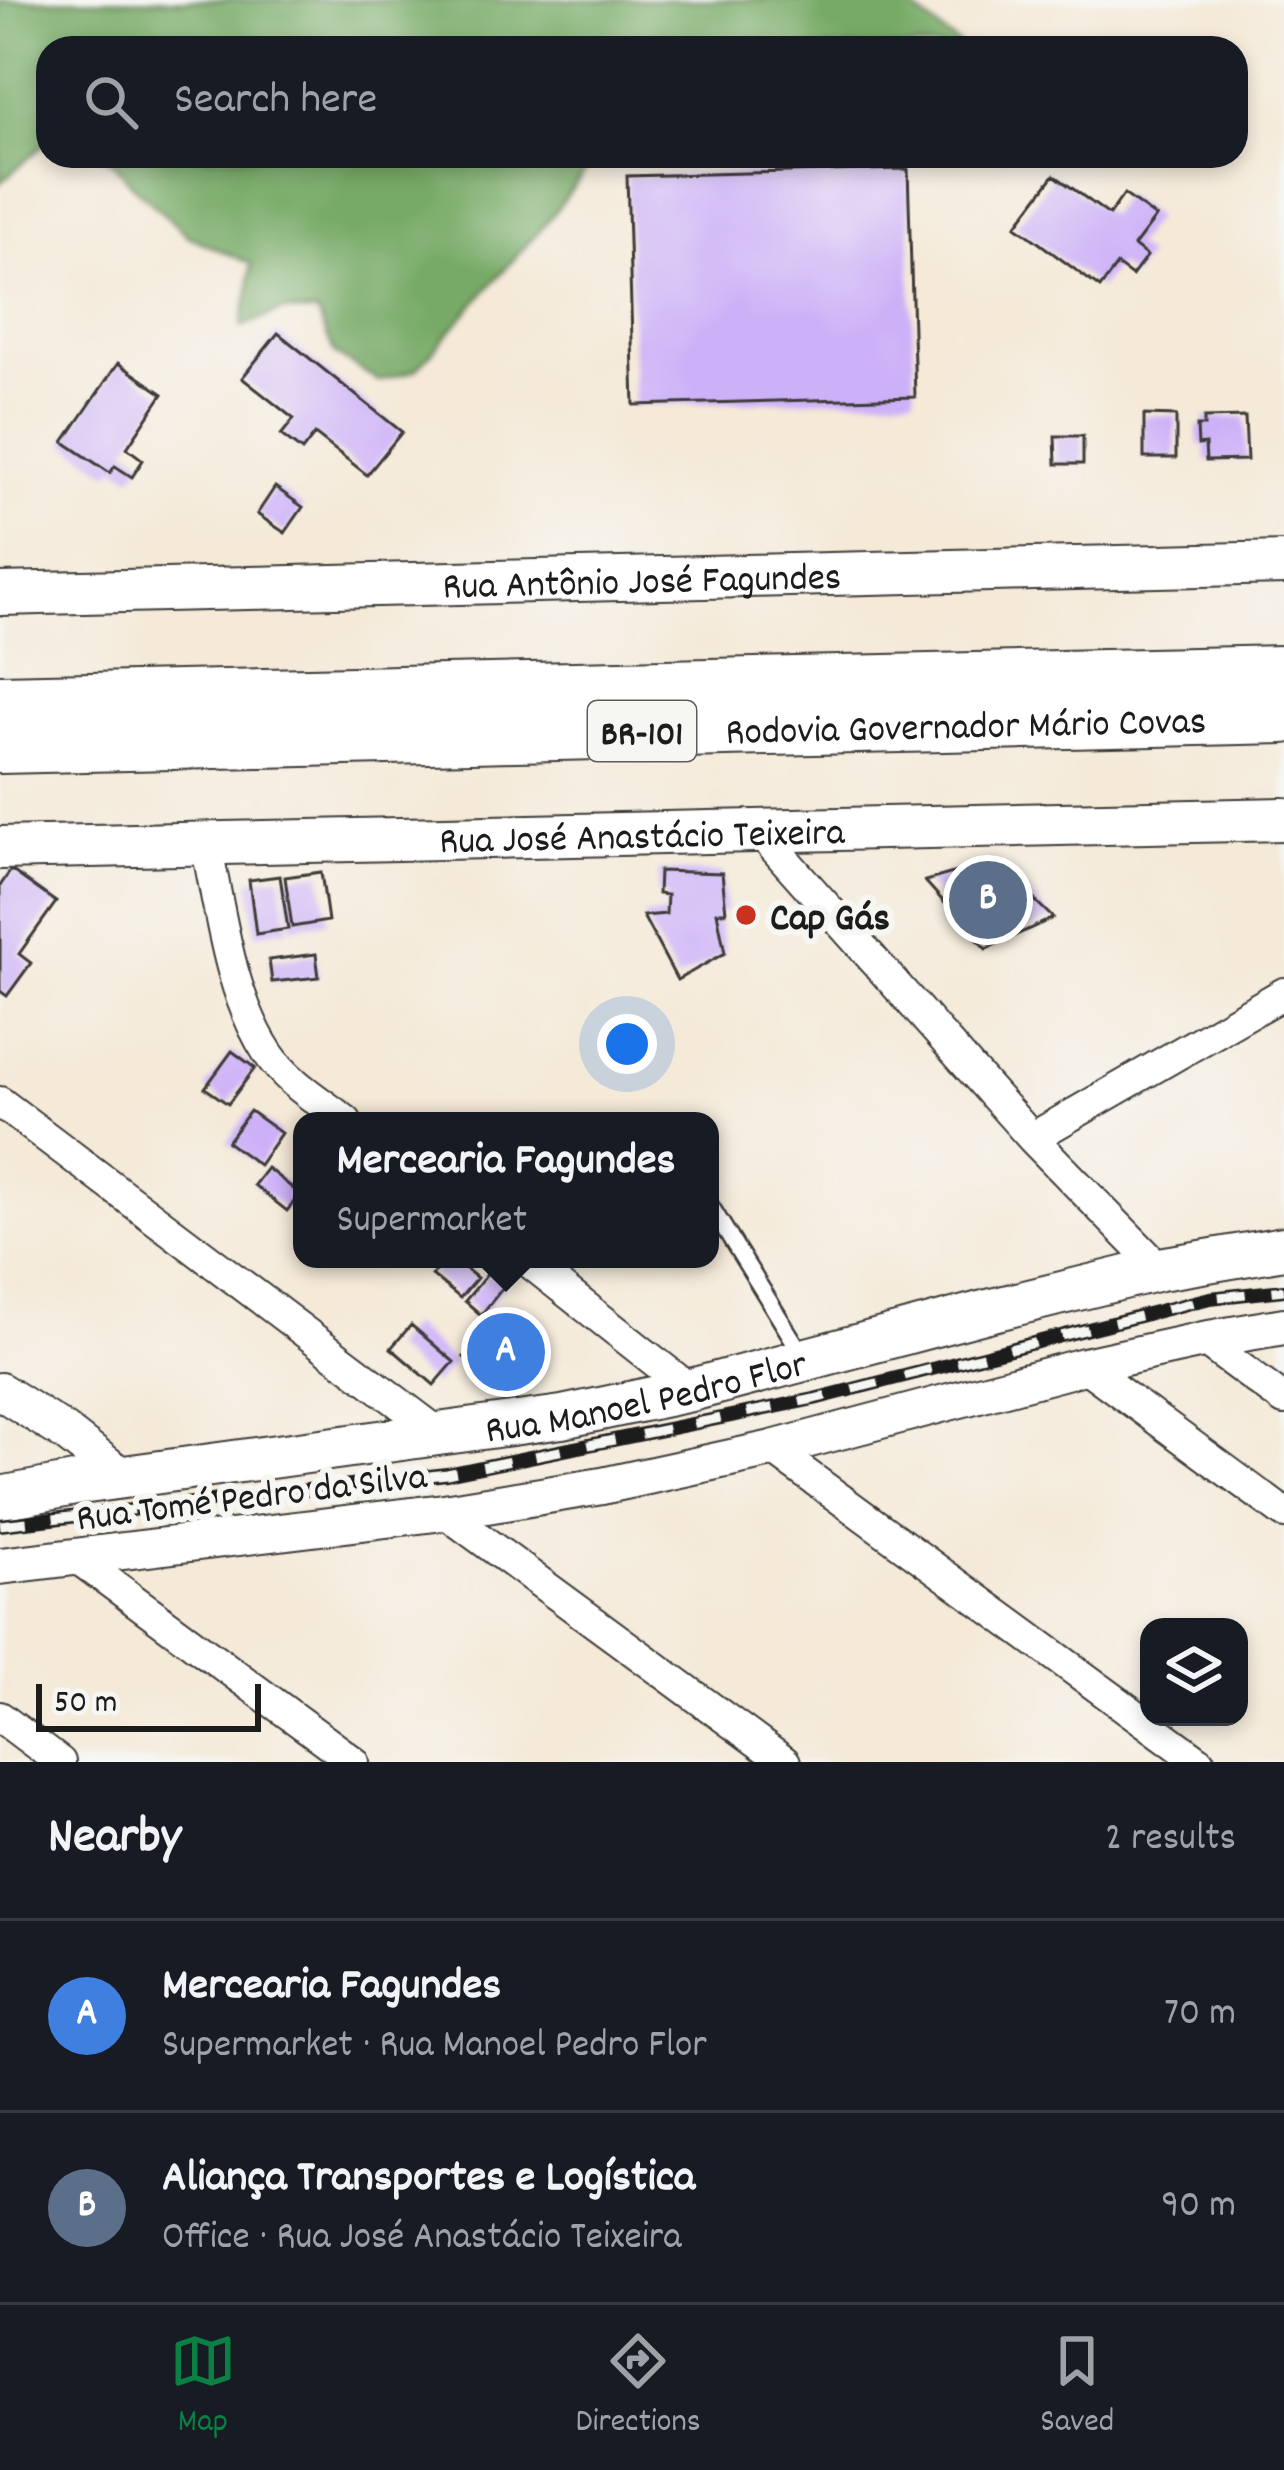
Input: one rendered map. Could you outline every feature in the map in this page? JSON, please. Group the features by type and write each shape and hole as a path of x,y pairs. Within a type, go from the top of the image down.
{"highway":[{"name":"Rodovia Governador Mário Covas","path":"0,702 1284,673"},
{"name":"Rodovia Governador Mário Covas","path":"0,746 1284,716"}],"main road":[{"name":"Rua Antônio José Fagundes","path":"0,594 1284,563"},
{"name":"Rua José Anastácio Teixeira","path":"0,848 1284,818"},
{"name":"Rua Manoel Pedro Flor","path":"0,1498 562,1417 691,1390 1160,1269 1284,1248"}],"street":[{"path":"760,832 1033,1138 1160,1269"},
{"path":"206,844 229,950 254,1028 270,1056 334,1112"},
{"path":"1033,1138 1284,993"},
{"path":"0,1102 440,1434"},
{"path":"536,1268 691,1390"},
{"name":"Rua Tomé Pedro da Silva","path":"0,1566 444,1512 602,1486 772,1449 1084,1366 1284,1326"},
{"path":"1203,1340 1284,1400"},
{"path":"1084,1366 1284,1513"},
{"path":"0,1391 124,1478"},
{"path":"772,1449 1200,1762"},
{"path":"444,1512 785,1762"},
{"path":"76,1558 354,1762"},
{"path":"0,1718 60,1762"}],"lane":[{"path":"719,1220 804,1358"}],"green space":[{"path":"0,0 902,0 948,36 36,36 36,152 0,183"},
{"path":"118,168 588,168 551,217 416,370 379,381 335,354 317,313 281,311 241,327 251,264 188,236"}],"building":[{"path":"908,169 915,397 634,405 627,176"},
{"path":"1054,175 1109,215 1124,194 1156,217 1134,246 1147,256 1132,276 1117,265 1100,288 1016,226"},
{"path":"278,333 402,432 367,475 315,434 302,451 281,435 294,419 242,378"},
{"path":"118,363 163,394 127,448 143,460 132,477 115,466 110,473 64,442"},
{"path":"1144,415 1176,416 1176,458 1144,458"},
{"path":"1245,417 1247,460 1206,461 1205,444 1198,445 1197,426 1204,426 1204,418"},
{"path":"1055,436 1083,436 1083,464 1056,464"},
{"path":"275,487 303,507 285,533 257,514"},
{"path":"995,861 1053,918 986,949 925,881"},
{"path":"11,870 56,902 19,954 31,963 7,996 0,991 0,886"},
{"path":"659,871 722,873 726,912 717,912 725,953 677,980 643,916 666,914 667,895 658,894"},
{"path":"321,872 328,921 292,927 285,877"},
{"path":"280,876 288,929 256,934 249,880"},
{"path":"316,954 319,977 272,982 269,960"},
{"path":"232,1051 255,1068 228,1104 205,1088"},
{"path":"250,1111 281,1133 259,1165 227,1142"},
{"path":"267,1168 293,1188 293,1203 287,1211 254,1185"},
{"path":"438,1268 465,1268 477,1278 460,1298 432,1275"},
{"path":"489,1272 505,1285 481,1315 465,1301"},
{"path":"520,1313 547,1347 497,1389 464,1357"},
{"path":"411,1325 454,1362 434,1385 391,1348"}],"railway":[{"path":"0,1525 447,1474 814,1399 1210,1298 1284,1290"}],"place":[{"name":"Aliança Transportes e Logística","path":"988,900"},
{"name":"Cap Gás","path":"746,915"},
{"name":"Mercearia Fagundes","path":"506,1352"}]}
